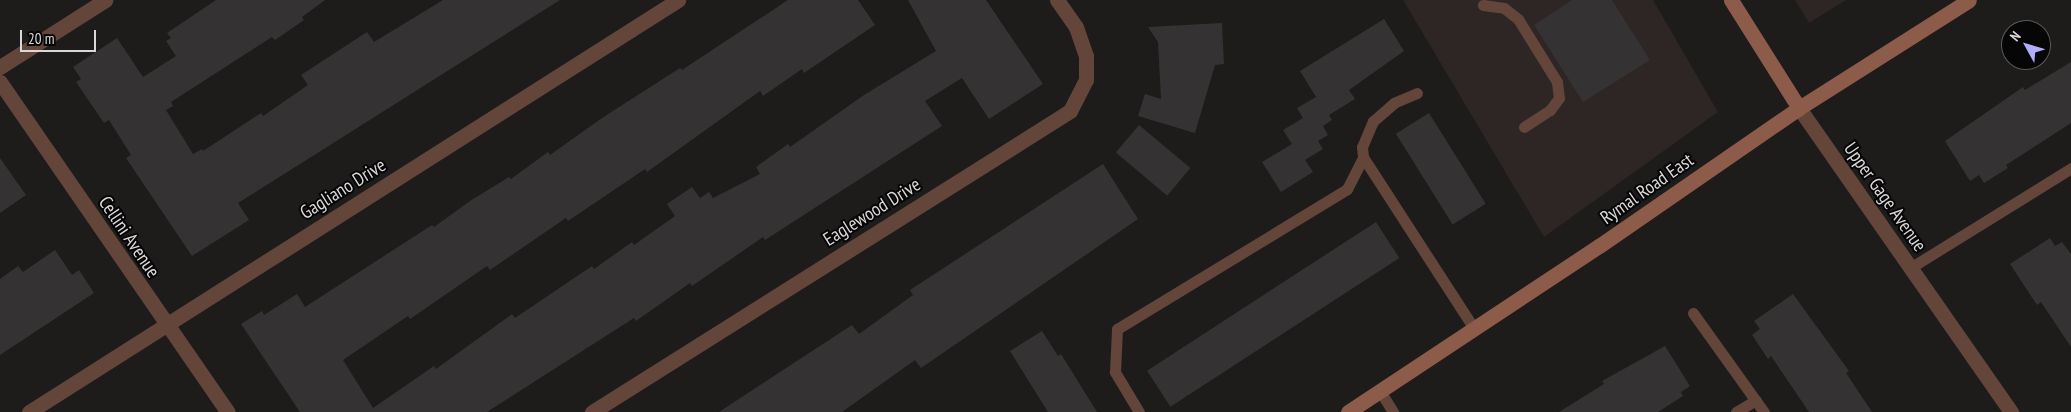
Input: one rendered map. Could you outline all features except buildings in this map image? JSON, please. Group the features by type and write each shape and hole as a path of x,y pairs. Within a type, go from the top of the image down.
{"main road":[{"name":"Upper Gage Avenue","path":"1731,0 1799,108"},
{"name":"Rymal Road East","path":"1348,412 1473,327 1599,246 1799,108 1970,0"}],"street":[{"path":"0,67 106,0"},
{"name":"Gagliano Drive","path":"29,412 678,0"},
{"name":"Eaglewood Drive","path":"592,412 1070,111 1086,80 1086,56 1076,27 1057,0"},
{"name":"Cellini Avenue","path":"0,82 165,324 228,412"},
{"name":"Upper Gage Avenue","path":"1799,108 2011,412"}],"lane":[{"path":"1483,5 1504,8 1518,19 1557,82 1559,98 1550,110 1524,127"},
{"path":"1417,93 1394,104 1374,122 1362,147 1363,158 1473,327"},
{"path":"1139,412 1115,372 1116,329 1347,189 1363,158"},
{"path":"1910,268 2069,173"},
{"path":"1693,313 1764,412"},
{"path":"1380,391 1393,412"},
{"path":"1736,412 1756,400"}],"shaded area":[{"path":"1403,0 1653,0 1718,112 1544,237"},
{"path":"1795,0 1846,0 1809,23"}]}
